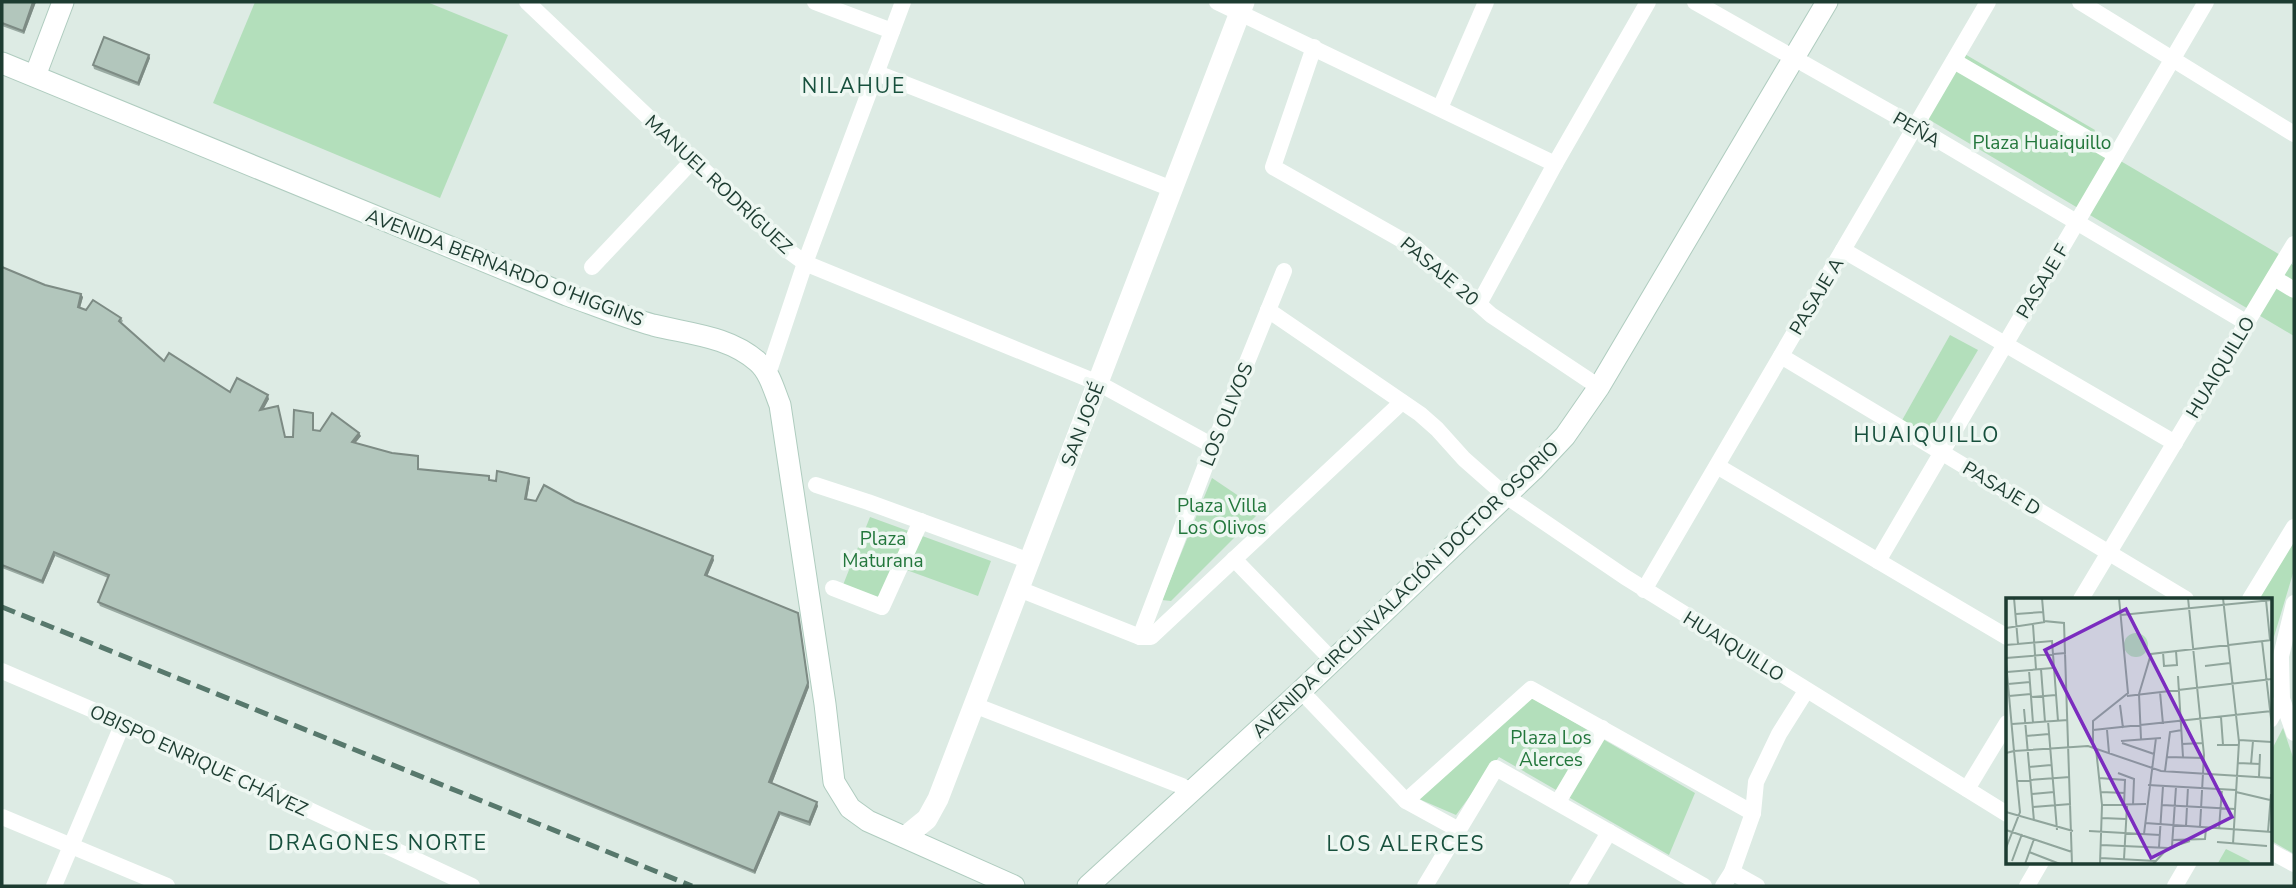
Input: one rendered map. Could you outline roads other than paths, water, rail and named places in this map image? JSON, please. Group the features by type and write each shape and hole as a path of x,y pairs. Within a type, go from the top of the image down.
{"main road":[{"path":"35,76 64,2"},
{"name":"AVENIDA CIRCUNVALACIÓN DOCTOR OSORIO","path":"1095,885 1190,791 1301,691 1506,496 1565,436 1599,387 1827,2"},
{"name":"SAN JOSÉ","path":"905,837 927,819 938,799 1242,7"},
{"name":"AVENIDA BERNARDO O'HIGGINS","path":"2,62 567,295 653,325 696,333 748,354 768,374 780,405 825,704 834,782 843,800 856,814 905,837"},
{"path":"905,837 1009,885"}],"street":[{"name":"MANUEL RODRÍGUEZ","path":"527,2 790,252 806,263 1098,383 1213,446"},
{"path":"815,2 892,31"},
{"path":"768,374 806,263 903,2"},
{"path":"1217,2 1242,7 1314,47 1555,163"},
{"path":"1440,108 1486,2"},
{"path":"1479,304 1555,163 1647,2"},
{"name":"PEÑA","path":"1695,2 1916,127 2247,323"},
{"name":"PASAJE A","path":"1644,590 1988,2"},
{"path":"2080,2 2294,134"},
{"name":"PASAJE F","path":"1878,561 2206,2"},
{"name":"PASAJE 20","path":"1314,47 1273,167 1401,238 1432,261 1491,315 1599,387"},
{"path":"1954,61 2116,155"},
{"path":"877,73 1172,189"},
{"path":"592,267 693,160"},
{"name":"HUAIQUILLO","path":"2082,598 2294,244"},
{"path":"1843,250 2175,443"},
{"name":"LOS OLIVOS","path":"1140,636 1284,271"},
{"path":"2274,278 2294,290"},
{"name":"HUAIQUILLO","path":"1268,310 1437,429 1464,459 1506,496 1644,590 2006,813"},
{"name":"PASAJE D","path":"1781,356 2184,598"},
{"path":"1019,589 1140,636 1151,637 1402,402"},
{"path":"1717,466 2006,636"},
{"path":"816,485 1030,561"},
{"path":"833,588 882,607 921,521"},
{"path":"2250,598 2294,527"},
{"path":"1234,559 1332,660"},
{"path":"2294,603 2275,653 2282,699 2294,733"},
{"name":"OBISPO ENRIQUE CHÁVEZ","path":"2,671 122,723 472,886"},
{"path":"1406,801 1531,689 1753,813"},
{"path":"1301,691 1406,801 1457,829"},
{"path":"1723,886 1732,872 1753,813 1756,782 1779,734 1806,691"},
{"path":"2272,716 2282,699"},
{"path":"974,705 1190,791"},
{"path":"54,886 122,723"},
{"path":"1967,789 2006,725"},
{"path":"1558,802 1602,728"},
{"path":"1425,886 1496,768 1704,886"},
{"path":"2,817 167,886"},
{"path":"1577,886 1609,832"},
{"path":"2272,851 2294,864"},
{"path":"2027,886 2040,864"},
{"path":"2175,886 2188,864"},
{"path":"1732,872 1757,886"}],"railway":[{"path":"2,607 692,886"}],"district":[{"name":"NILAHUE","path":"854,86"},
{"name":"HUAIQUILLO","path":"1927,435"},
{"name":"DRAGONES NORTE","path":"378,843"},
{"name":"LOS ALERCES","path":"1406,844"}],"park label":[{"name":"Plaza Huaiquillo","path":"2042,142"},
{"name":"Plaza Villa Los Olivos","path":"1222,516"},
{"name":"Plaza Maturana","path":"883,549"},
{"name":"Plaza Los Alerces","path":"1551,748"}]}
